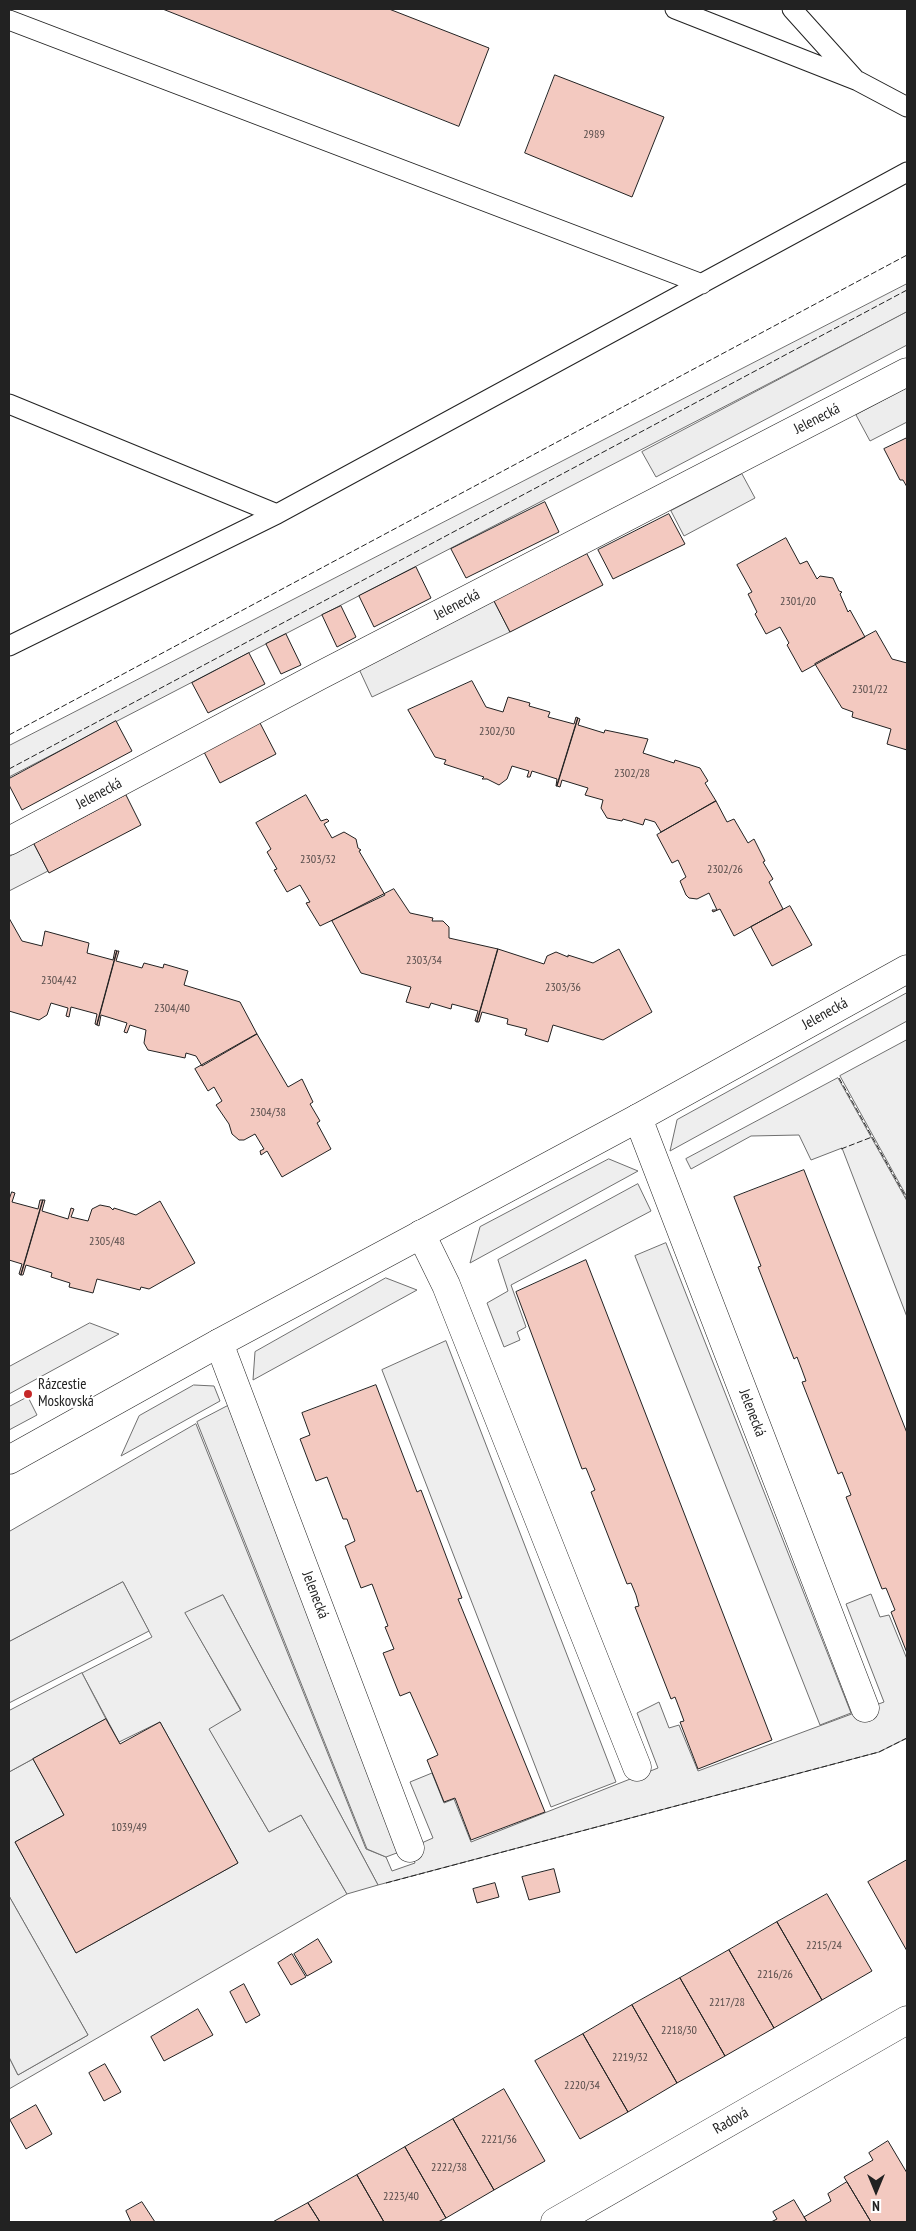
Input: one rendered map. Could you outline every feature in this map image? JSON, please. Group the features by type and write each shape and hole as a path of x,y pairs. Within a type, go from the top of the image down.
{"street":[{"name":"Jelenecká","path":"9,841 311,681 907,372"},
{"name":"Jelenecká","path":"9,1460 219,1343 638,1118 907,969"},
{"name":"Jelenecká","path":"638,1118 865,1708"},
{"path":"421,1234 446,1285 638,1767"},
{"name":"Jelenecká","path":"219,1343 410,1848"},
{"name":"Radová","path":"555,2222 907,2020"}],"lane":[{"path":"675,9 858,81 907,107"},
{"path":"792,9 858,81"},
{"path":"9,20 702,284"},
{"path":"9,646 277,514 907,172"},
{"path":"9,404 277,514"}],"shaded area":[{"path":"907,284 907,312 9,777 9,746"},
{"path":"907,312 907,345 656,477 642,452"},
{"path":"907,388 907,422 870,441 856,415"},
{"path":"742,474 755,498 684,536 671,511"},
{"path":"494,601 510,632 372,697 359,669"},
{"path":"34,844 48,871 9,891 9,857"},
{"path":"907,993 907,1021 670,1151 677,1120"},
{"path":"907,1040 907,1197 840,1076"},
{"path":"838,1078 907,1201 907,1317 842,1148 811,1160 799,1135 751,1136 691,1169 686,1159"},
{"path":"609,1159 638,1171 470,1263 480,1227"},
{"path":"638,1184 651,1211 511,1285 526,1327 517,1332 520,1340 504,1347 487,1303 508,1291 498,1260"},
{"path":"666,1243 851,1713 820,1725 635,1256"},
{"path":"386,1278 417,1290 253,1380 255,1352"},
{"path":"90,1323 119,1334 9,1394 9,1367"},
{"path":"446,1341 616,1782 551,1807 382,1370"},
{"path":"194,1385 214,1386 220,1401 121,1456 139,1416"},
{"path":"28,1397 37,1415 9,1430 9,1407"},
{"path":"241,1399 410,1848 386,1857 367,1849 197,1422"},
{"path":"196,1424 366,1849 386,1857 392,1871 415,1863 410,1848 433,1838 410,1782 432,1773 444,1803 454,1799 471,1842 658,1768 637,1713 659,1702 669,1728 679,1725 698,1771 884,1702 846,1604 871,1594 880,1617 889,1615 907,1659 907,1738 879,1752 378,1885 223,1595 186,1614 241,1711 210,1730 269,1832 301,1815 347,1894 9,2089 9,2057 18,2075 88,2035 9,1896 9,1772 33,1759 64,1815 15,1842 76,1953 238,1863 160,1722 119,1742 82,1673 152,1637 123,1582 9,1642 9,1532"},
{"path":"123,1582 149,1631 9,1703 9,1642"},
{"path":"223,1595 378,1885 347,1894 301,1815 269,1832 209,1729 241,1710 185,1613"},
{"path":"82,1673 106,1719 9,1772 9,1711"},
{"path":"9,1896 88,2035 18,2075 9,2057"}],"building":[{"path":"163,9 389,9 489,48 459,126"},
{"path":"555,75 664,117 632,197 525,153"},
{"path":"907,438 907,487 903,480 900,480 884,449"},
{"path":"545,502 559,532 466,578 451,549"},
{"path":"669,514 685,544 613,579 598,550"},
{"path":"786,538 800,564 807,561 817,579 820,576 833,578 839,591 842,592 840,594 848,612 850,610 865,637 802,672 787,645 789,643 780,627 766,634 755,614 757,612 748,594 752,592 737,565"},
{"path":"587,554 603,585 510,632 494,601"},
{"path":"416,567 431,598 374,627 359,596"},
{"path":"341,606 356,637 337,647 322,615"},
{"path":"876,631 892,659 907,663 907,750 887,744 891,729 852,717 853,712 842,708 815,664"},
{"path":"286,634 301,665 281,674 266,644"},
{"path":"249,653 265,684 208,713 192,683"},
{"path":"472,681 486,707 503,712 508,697 530,703 529,706 550,712 548,717 574,724 576,717 578,718 557,786 557,779 532,771 530,777 527,777 529,771 512,766 507,779 499,785 487,779 482,779 484,777 444,764 446,760 435,757 408,710"},
{"path":"578,718 580,719 578,725 604,733 605,730 648,739 643,753 674,763 675,760 700,768 708,781 705,783 716,801 661,832 655,822 645,819 643,825 623,819 622,821 607,818 601,808 603,800 585,795 588,788 562,780 560,787 557,786"},
{"path":"116,721 132,751 22,810 9,785 9,779"},
{"path":"260,723 276,754 220,783 204,752"},
{"path":"126,795 141,825 49,873 34,844"},
{"path":"306,795 321,821 327,819 329,821 324,824 332,838 344,832 356,839 358,848 361,850 359,851 385,895 320,926 306,903 310,902 300,885 287,892 274,870 277,869 267,852 271,849 256,823"},
{"path":"716,801 727,822 734,819 748,843 754,839 765,861 763,862 773,879 769,882 783,909 734,936 720,909 713,912 712,910 717,910 709,893 697,899 689,898 686,895 680,881 686,877 678,860 672,863 657,835"},
{"path":"394,889 410,913 433,918 432,921 443,921 449,927 449,938 498,949 477,1022 475,1021 478,1011 452,1004 451,1009 431,1003 429,1008 406,1002 411,987 361,973 332,921"},
{"path":"790,906 812,945 772,966 751,927"},
{"path":"9,918 22,941 42,946 45,931 89,943 87,953 113,960 115,950 117,951 97,1025 95,1024 97,1014 71,1007 69,1017 66,1016 68,1008 51,1003 47,1015 39,1020 9,1011"},
{"path":"498,949 544,964 547,956 556,952 593,963 619,949 652,1012 603,1040 553,1025 548,1042 525,1035 527,1029 507,1024 508,1019 482,1012 479,1022 477,1022"},
{"path":"117,951 119,951 116,961 142,968 144,963 163,968 164,964 188,971 184,985 240,1002 257,1034 202,1066 196,1056 186,1053 185,1058 148,1050 144,1043 146,1030 130,1025 127,1033 124,1032 127,1023 101,1015 99,1026 97,1025"},
{"path":"257,1034 288,1087 302,1079 313,1102 310,1104 320,1121 317,1123 331,1149 282,1177 267,1151 261,1155 260,1151 264,1149 255,1134 244,1140 239,1140 232,1134 229,1124 216,1105 222,1101 214,1087 208,1091 195,1069"},
{"path":"804,1170 907,1433 907,1653 891,1612 895,1610 886,1588 882,1589 846,1497 851,1495 842,1472 838,1474 802,1382 806,1381 802,1370 797,1357 794,1359 758,1267 761,1266 734,1197"},
{"path":"12,1192 15,1193 12,1202 38,1209 40,1200 43,1200 21,1275 19,1274 22,1264 9,1260 9,1200"},
{"path":"43,1200 45,1200 42,1211 68,1219 71,1208 74,1209 71,1217 88,1221 92,1209 100,1205 136,1215 160,1201 195,1263 149,1289 141,1287 140,1290 97,1279 93,1293 69,1287 70,1283 51,1277 52,1273 26,1265 23,1275 21,1275"},
{"path":"586,1260 772,1740 698,1769 680,1722 684,1721 680,1710 675,1697 671,1699 635,1607 639,1606 636,1595 631,1583 627,1584 591,1492 595,1490 586,1468 582,1469 516,1292"},
{"path":"376,1385 417,1492 421,1490 462,1598 458,1599 545,1812 471,1840 455,1798 444,1802 427,1760 438,1755 410,1692 400,1696 383,1653 394,1649 385,1627 388,1626 372,1584 361,1588 345,1546 355,1541 347,1519 343,1519 327,1477 316,1481 300,1439 310,1435 302,1413"},
{"path":"106,1719 120,1744 160,1722 238,1863 76,1953 15,1842 64,1815 33,1759"},
{"path":"907,1860 907,1951 868,1882"},
{"path":"554,1869 560,1892 529,1900 522,1877"},
{"path":"495,1883 499,1897 477,1903 473,1889"},
{"path":"827,1894 872,1971 822,2000 777,1922"},
{"path":"777,1922 822,2000 774,2028 729,1950"},
{"path":"318,1939 332,1962 307,1976 294,1954"},
{"path":"729,1950 774,2028 725,2056 680,1978"},
{"path":"292,1954 306,1977 291,1985 278,1963"},
{"path":"680,1978 725,2056 677,2083 632,2005"},
{"path":"244,1984 260,2015 246,2023 230,1992"},
{"path":"632,2005 677,2083 628,2112 583,2034"},
{"path":"198,2009 213,2035 164,2061 151,2037"},
{"path":"583,2034 628,2112 580,2139 535,2061"},
{"path":"105,2064 121,2092 104,2101 89,2073"},
{"path":"504,2089 545,2161 494,2190 453,2119"},
{"path":"36,2105 52,2134 26,2149 10,2120"},
{"path":"453,2119 494,2190 446,2218 405,2147"},
{"path":"888,2141 907,2173 907,2222 871,2222 844,2177 873,2160 869,2153"},
{"path":"405,2147 446,2218 438,2222 384,2222 357,2175"},
{"path":"357,2175 384,2222 320,2222 308,2203"},
{"path":"847,2182 871,2222 807,2222 804,2217 831,2201 828,2194"},
{"path":"794,2200 807,2222 771,2222 777,2219 773,2212"},
{"path":"142,2202 155,2222 131,2222 126,2211"},
{"path":"308,2203 320,2222 273,2222"}],"fence":[{"path":"9,735 907,255"},
{"path":"9,769 907,290"},
{"path":"839,1078 907,1199"},
{"path":"841,1149 872,1137"},
{"path":"386,1883 879,1752 907,1738"}],"place":[{"name":"Rázcestie Moskovská","path":"28,1394"}]}
